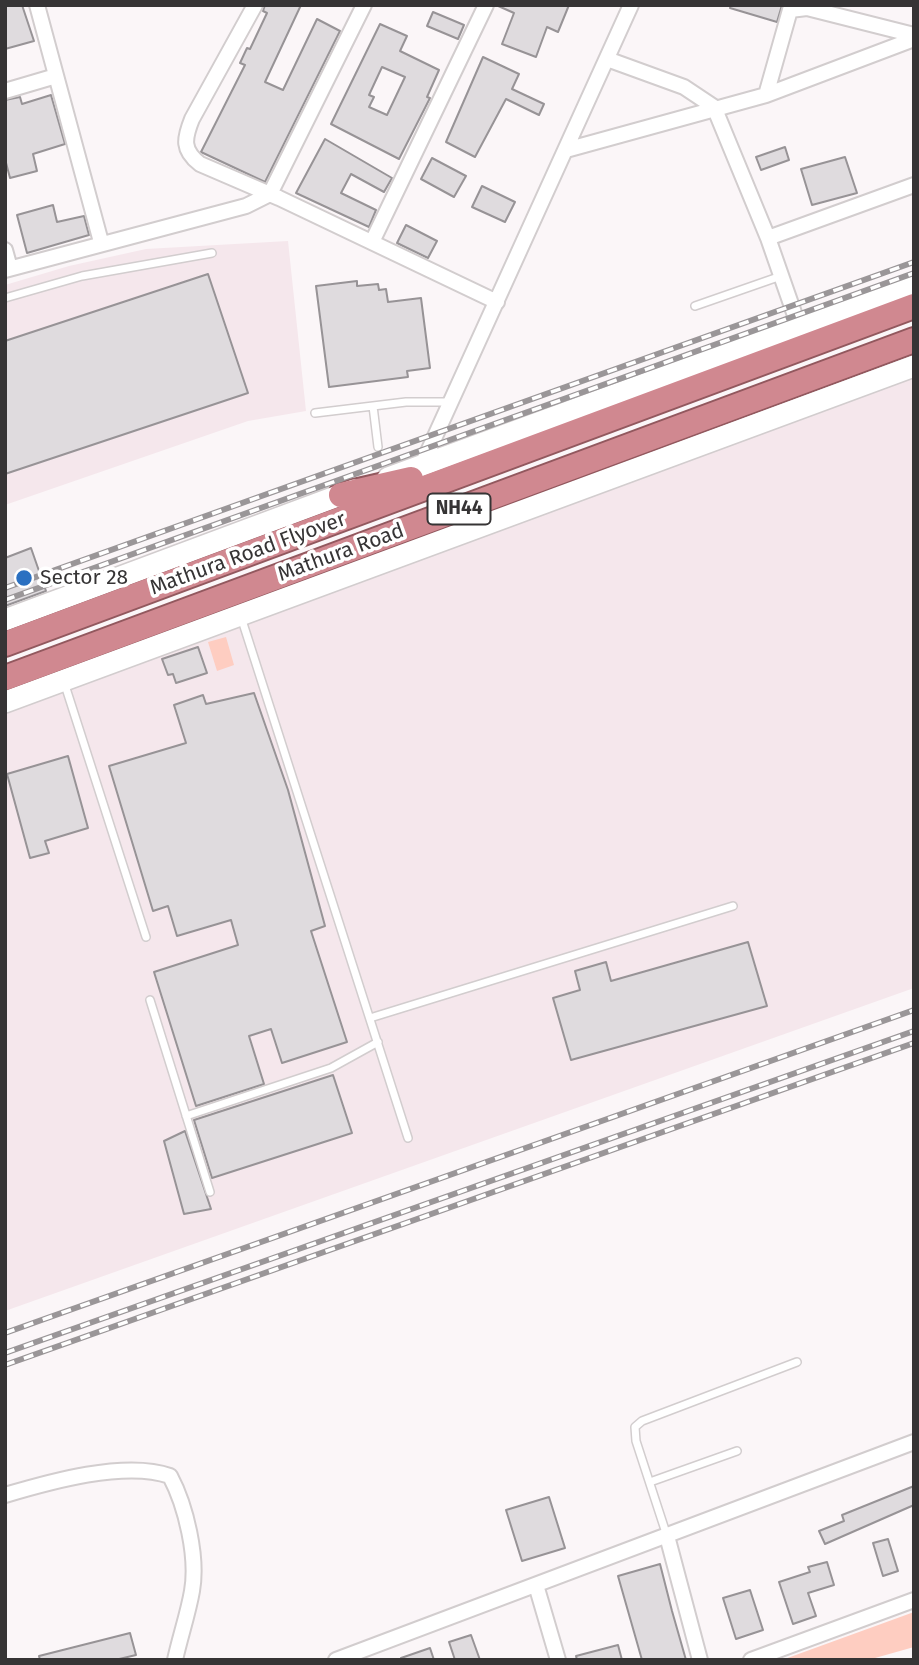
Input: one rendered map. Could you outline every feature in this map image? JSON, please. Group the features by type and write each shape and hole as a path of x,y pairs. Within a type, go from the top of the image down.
{"highway":[{"name":"NH44","path":"491,463 914,306"},
{"name":"Mathura Road","path":"5,678 913,341"},
{"path":"341,495 491,463"},
{"name":"Mathura Road Flyover","path":"5,644 491,463"}],"main road":[{"path":"5,620 914,285"},
{"path":"5,702 914,366"}],"street":[{"path":"37,5 101,242"},
{"path":"255,5 192,120 185,146 190,157 497,302"},
{"path":"5,250 8,269 101,242 246,206 270,194 364,5"},
{"path":"372,242 486,5"},
{"path":"422,465 607,59 626,7"},
{"path":"766,95 790,10 807,8 914,37"},
{"path":"566,150 714,107 766,95 914,37"},
{"path":"607,59 684,87 714,107 768,238 799,327"},
{"path":"5,91 56,76"},
{"path":"768,238 914,185"},
{"path":"336,1660 914,1443"},
{"path":"5,1496 70,1479 122,1471 158,1471 170,1476 180,1502 193,1570 192,1589 175,1660"},
{"path":"667,1536 700,1660"},
{"path":"536,1585 558,1660"},
{"path":"751,1660 914,1600"}],"lane":[{"path":"5,299 82,276 212,253"},
{"path":"695,306 781,276"},
{"path":"315,413 373,406 451,402"},
{"path":"373,406 378,447"},
{"path":"240,616 408,1138"},
{"path":"64,681 146,937"},
{"path":"370,1018 733,906"},
{"path":"150,1000 210,1192"},
{"path":"186,1116 331,1068 377,1042"},
{"path":"667,1536 636,1441 635,1427 642,1421 797,1362"},
{"path":"650,1482 737,1451"}],"shaded area":[{"path":"288,241 306,411 248,421 5,505 5,285 69,266 146,249"},
{"path":"914,365 914,988 5,1311 5,698"},
{"path":"226,637 234,665 217,671 208,642"},
{"path":"914,1612 914,1647 868,1660 782,1660"}],"building":[{"path":"5,5 22,5 34,41 5,49"},
{"path":"265,5 301,5 265,82 283,90 317,19 340,31 265,182 201,152 245,65 240,63 247,48 250,49 267,13 263,11"},
{"path":"496,5 569,5 558,32 547,27 536,57 502,44 514,13"},
{"path":"731,5 782,5 777,22 730,8"},
{"path":"433,12 464,25 458,39 427,26"},
{"path":"380,24 407,36 400,51 439,70 427,97 430,98 399,159 331,124","holes":["382,67 405,77 387,115 369,107 374,97 369,95"]},
{"path":"483,57 519,74 512,89 544,104 539,115 506,99 475,157 446,142"},
{"path":"51,95 65,144 33,154 37,171 10,178 5,159 5,100 20,97 22,104"},
{"path":"325,139 392,178 384,192 351,174 341,193 376,210 369,227 296,193"},
{"path":"785,147 789,160 761,170 756,157"},
{"path":"845,157 857,193 812,205 801,169"},
{"path":"432,158 466,176 454,197 421,179"},
{"path":"482,186 515,202 505,222 472,207"},
{"path":"53,205 57,222 84,216 89,235 27,253 17,215"},
{"path":"406,225 437,241 428,258 397,243"},
{"path":"208,274 248,393 5,474 5,341"},
{"path":"357,281 357,286 378,284 379,290 386,289 388,302 421,298 430,368 407,371 408,377 329,387 316,286"},
{"name":"Sector 28","path":"31,548 46,591 5,606 5,558"},
{"path":"198,647 207,673 176,683 173,674 168,675 162,659"},
{"path":"254,693 288,790 325,926 311,931 347,1042 282,1063 271,1029 249,1036 264,1084 196,1106 154,972 238,945 231,920 177,936 168,906 153,911 109,766 186,743 174,705 203,695 206,704"},
{"path":"68,756 88,828 45,841 49,853 30,858 7,774"},
{"path":"748,942 767,1006 571,1060 553,998 580,990 575,971 606,962 611,981"},
{"path":"333,1075 352,1133 212,1178 194,1120"},
{"path":"185,1131 211,1209 184,1214 164,1141"},
{"path":"914,1486 914,1505 825,1544 819,1531 844,1521 842,1515"},
{"path":"549,1497 565,1548 522,1561 506,1510"},
{"path":"888,1539 898,1571 883,1576 873,1543"},
{"path":"827,1562 834,1585 808,1593 816,1616 793,1624 779,1582 810,1572 808,1567"},
{"path":"660,1564 686,1660 642,1660 618,1576"},
{"path":"750,1590 763,1630 736,1639 723,1598"},
{"path":"130,1633 136,1655 115,1660 40,1660 39,1656"},
{"path":"471,1635 480,1660 455,1660 449,1642"},
{"path":"618,1645 622,1660 577,1660 576,1656"},
{"path":"430,1648 434,1660 401,1660 401,1658"}],"railway":[{"path":"5,588 914,262"},
{"path":"5,600 914,273"},
{"path":"5,1333 914,1010"},
{"path":"5,1353 914,1031"},
{"path":"5,1365 914,1043"}],"place":[{"name":"Sector 28","path":"24,578"}]}
